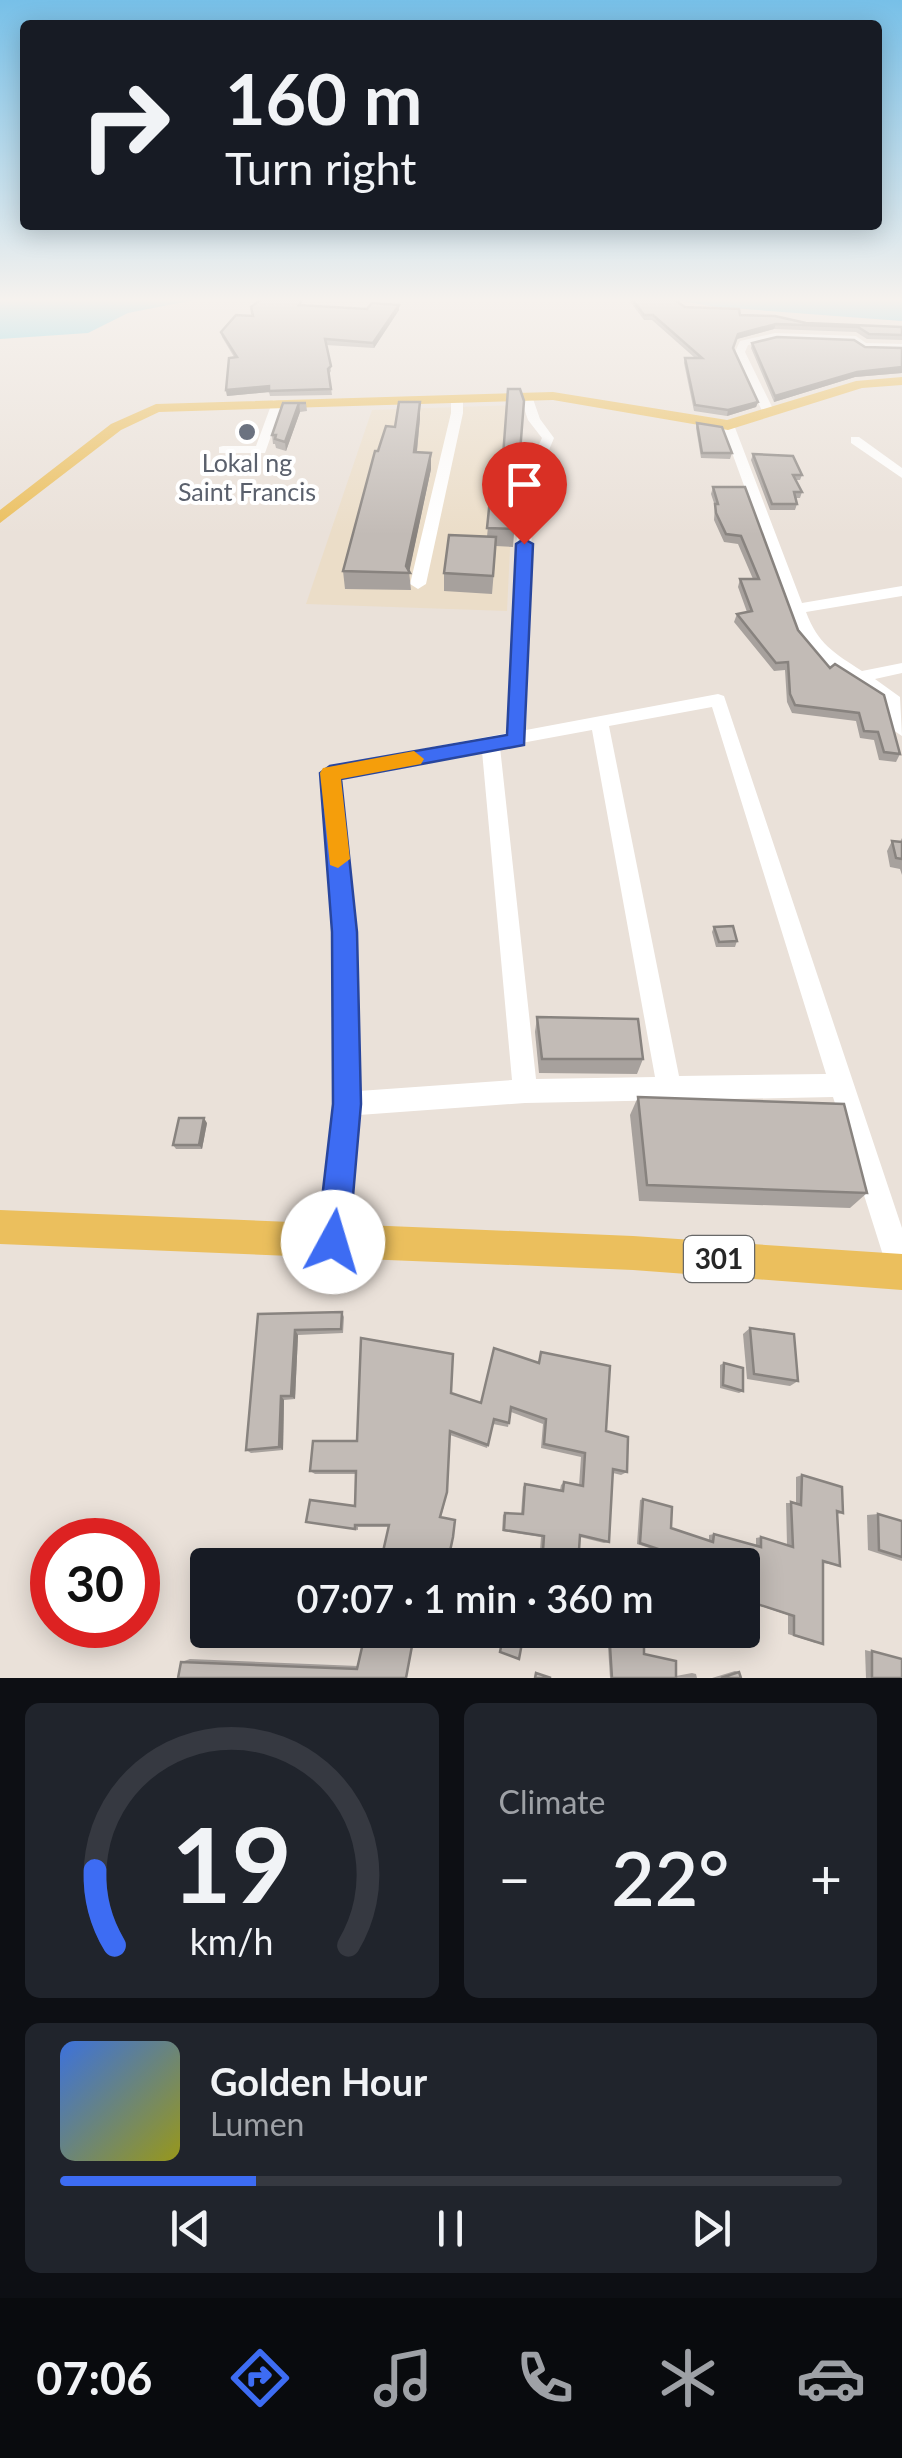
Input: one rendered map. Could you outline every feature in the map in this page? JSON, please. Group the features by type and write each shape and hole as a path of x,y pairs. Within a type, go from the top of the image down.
{"main road":[{"path":"0,518 116,426 156,408 563,397 728,425 861,384 902,381"},
{"name":"301","path":"0,1226 633,1253 902,1271"}],"street":[{"path":"753,378 769,412"},
{"path":"517,740 526,488 548,438 534,420 526,396"},
{"path":"418,584 457,398"},
{"path":"223,450 260,450 276,402"},
{"path":"728,425 807,638 891,698 902,730"},
{"path":"855,440 902,474"},
{"path":"796,609 902,590"},
{"path":"862,676 902,668"},
{"path":"333,1242 347,1104 344,932 330,773 718,700 902,1271"},
{"path":"600,724 669,1088"},
{"path":"492,745 525,1090"},
{"path":"347,1104 525,1090 844,1085"}],"shaded area":[{"path":"517,405 507,611 306,604 372,410"}],"building":[{"path":"227,378 329,378 331,389 269,391 269,386 226,390"},
{"path":"689,378 747,378 758,402 728,410 695,405"},
{"path":"767,378 835,378 775,396"},
{"path":"508,389 520,389 524,401 514,529 487,528 493,470 502,470"},
{"path":"399,402 420,402 414,452 431,453 406,566 410,573 343,571 375,451 386,426 395,427"},
{"path":"283,403 299,403 285,442 272,435"},
{"path":"697,423 722,427 732,453 702,453"},
{"path":"753,454 793,456 802,475 793,475 802,492 794,492 797,504 772,504"},
{"path":"713,487 745,487 798,630 830,668 835,664 884,695 900,754 884,752 878,732 864,731 859,713 795,705 790,694 788,662 776,663 737,614 752,611 740,579 759,579 741,536 726,534 716,513 718,504"},
{"path":"449,535 496,537 493,576 444,573"},
{"path":"892,841 902,842 902,859 896,858"},
{"path":"733,926 737,941 719,942 714,927"},
{"path":"537,1017 638,1019 643,1059 542,1059"},
{"path":"638,1097 844,1104 867,1193 647,1185"},
{"path":"179,1118 204,1118 199,1145 173,1145"},
{"path":"342,1312 341,1329 295,1330 291,1396 281,1396 279,1447 246,1450 258,1314"},
{"path":"750,1328 794,1334 798,1381 754,1374"},
{"path":"361,1338 453,1354 451,1393 481,1403 494,1348 539,1363 541,1352 610,1366 606,1431 628,1437 627,1472 613,1469 609,1542 580,1535 579,1548 543,1548 544,1536 504,1530 505,1513 523,1514 525,1484 563,1491 564,1482 583,1486 585,1453 544,1444 546,1419 511,1407 509,1423 494,1419 488,1445 450,1431 447,1492 440,1517 455,1520 451,1548 384,1548 389,1525 355,1525 355,1529 306,1522 310,1500 355,1506 356,1471 310,1471 313,1441 357,1441"},
{"path":"724,1363 743,1368 743,1391 723,1385"},
{"path":"802,1475 842,1487 843,1513 837,1511 840,1566 823,1561 823,1644 794,1635 794,1616 760,1605 760,1548 655,1548 640,1543 643,1499 672,1507 671,1528 713,1542 714,1534 761,1547 761,1537 793,1547 791,1502 801,1505"},
{"path":"878,1514 902,1521 902,1557 879,1550"},
{"path":"362,1648 412,1648 406,1678 178,1678 181,1662 357,1669"},
{"path":"501,1648 521,1648 519,1659 500,1652"},
{"path":"610,1648 644,1648 644,1654 676,1661 676,1678 612,1678"},
{"path":"872,1651 902,1659 902,1678 872,1678"}],"slow traffic":[{"path":"338,859 330,773 414,759"}],"place":[{"name":"Lokal ng Saint Francis","path":"247,432"}],"route":[{"path":"333,1242 347,1104 344,932 330,773 517,740 524,544"}]}
